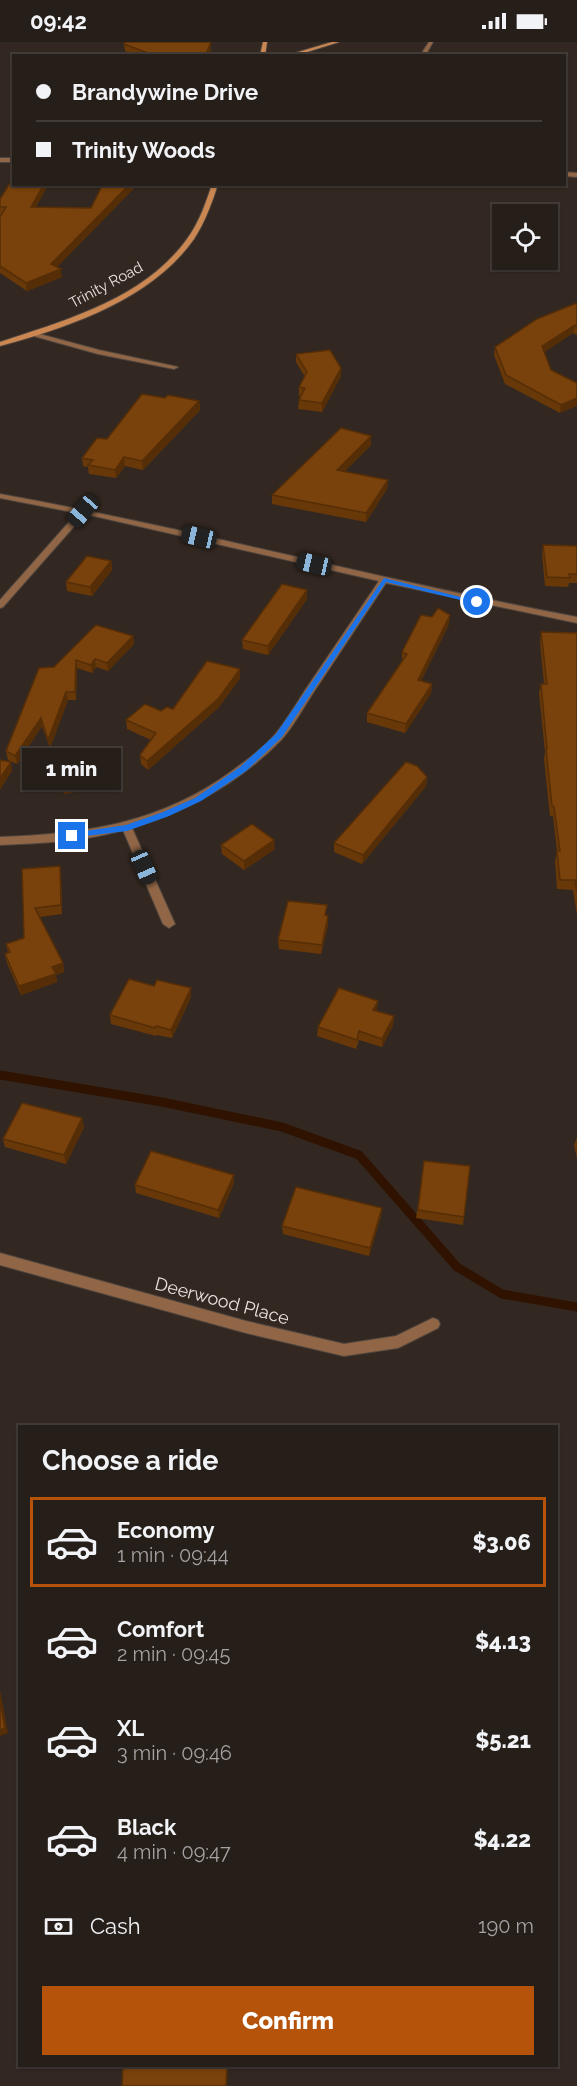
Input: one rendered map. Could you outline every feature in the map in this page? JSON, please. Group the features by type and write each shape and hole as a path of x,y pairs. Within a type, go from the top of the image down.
{"main road":[{"path":"294,54 337,42"},
{"name":"Trinity Road","path":"0,344 96,309 143,283 161,270 177,256 192,236 206,210 214,186"}],"street":[{"path":"32,334 98,352 174,367"},
{"path":"0,496 83,511 477,602 577,620"},
{"path":"0,605 83,511"},
{"path":"0,841 54,838 127,828 198,800 229,779 262,753 279,736 384,580"},
{"path":"127,828 170,924"},
{"name":"Deerwood Place","path":"0,1259 246,1327 344,1350 398,1342 432,1324"}],"building":[{"path":"125,42 211,42 206,54 151,54 124,44"},
{"path":"12,180 12,186 43,186 31,207 91,208 102,186 128,186 51,264 61,269 26,283 0,266 0,217 6,207 0,207 0,199"},
{"path":"577,303 577,326 575,325 542,346 551,370 577,383 577,398 561,405 506,375 495,347 537,319"},
{"path":"330,350 341,368 322,403 299,400 305,388 299,387 307,372 296,354"},
{"path":"142,394 165,398 168,395 199,401 142,461 124,457 115,470 88,465 93,460 82,458 97,438 107,439"},
{"path":"341,428 371,436 337,470 388,480 366,513 272,495"},
{"path":"543,545 577,546 577,574 569,574 570,578 547,577"},
{"path":"87,556 111,561 90,587 66,582"},
{"path":"282,584 307,590 268,646 242,640"},
{"path":"438,608 450,615 418,680 432,684 406,724 367,713 407,654 402,652 421,615 432,617"},
{"path":"96,625 133,636 107,663 95,659 91,665 76,660 75,692 66,692 48,740 41,718 15,756 6,751 39,668 54,667"},
{"path":"541,632 577,633 577,892 575,880 560,880 557,851 560,851 552,806 541,684 547,684"},
{"path":"207,661 240,669 219,698 147,761 140,755 156,733 126,720 145,704 161,711 167,707 173,709"},
{"path":"112,748 121,773 63,785 54,760"},
{"path":"0,760 11,762 0,778"},
{"path":"406,762 417,766 427,777 363,855 334,843"},
{"path":"252,824 274,840 244,861 221,845"},
{"path":"60,866 61,905 35,908 63,963 52,967 56,974 19,986 5,954 10,952 6,944 24,938 22,869"},
{"path":"288,901 327,905 325,915 328,916 322,945 278,940"},
{"path":"129,979 154,986 157,980 191,988 171,1030 156,1026 155,1028 110,1015"},
{"path":"339,988 378,1001 373,1010 394,1016 382,1039 359,1031 357,1040 318,1027"},
{"path":"22,1103 82,1118 64,1155 3,1139"},
{"path":"151,1151 234,1175 218,1210 135,1185"},
{"path":"424,1161 470,1166 464,1217 418,1210"},
{"path":"296,1187 382,1208 370,1248 282,1226"},
{"path":"0,1702 5,1728 0,1730"},
{"path":"123,2067 227,2067 226,2086 122,2086"}],"waterway":[{"path":"0,1075 162,1102 282,1127 359,1155 457,1267 502,1294 577,1307"}],"route":[{"path":"72,836 127,828 166,814 198,800 243,769 279,736 384,580 477,602"}]}
